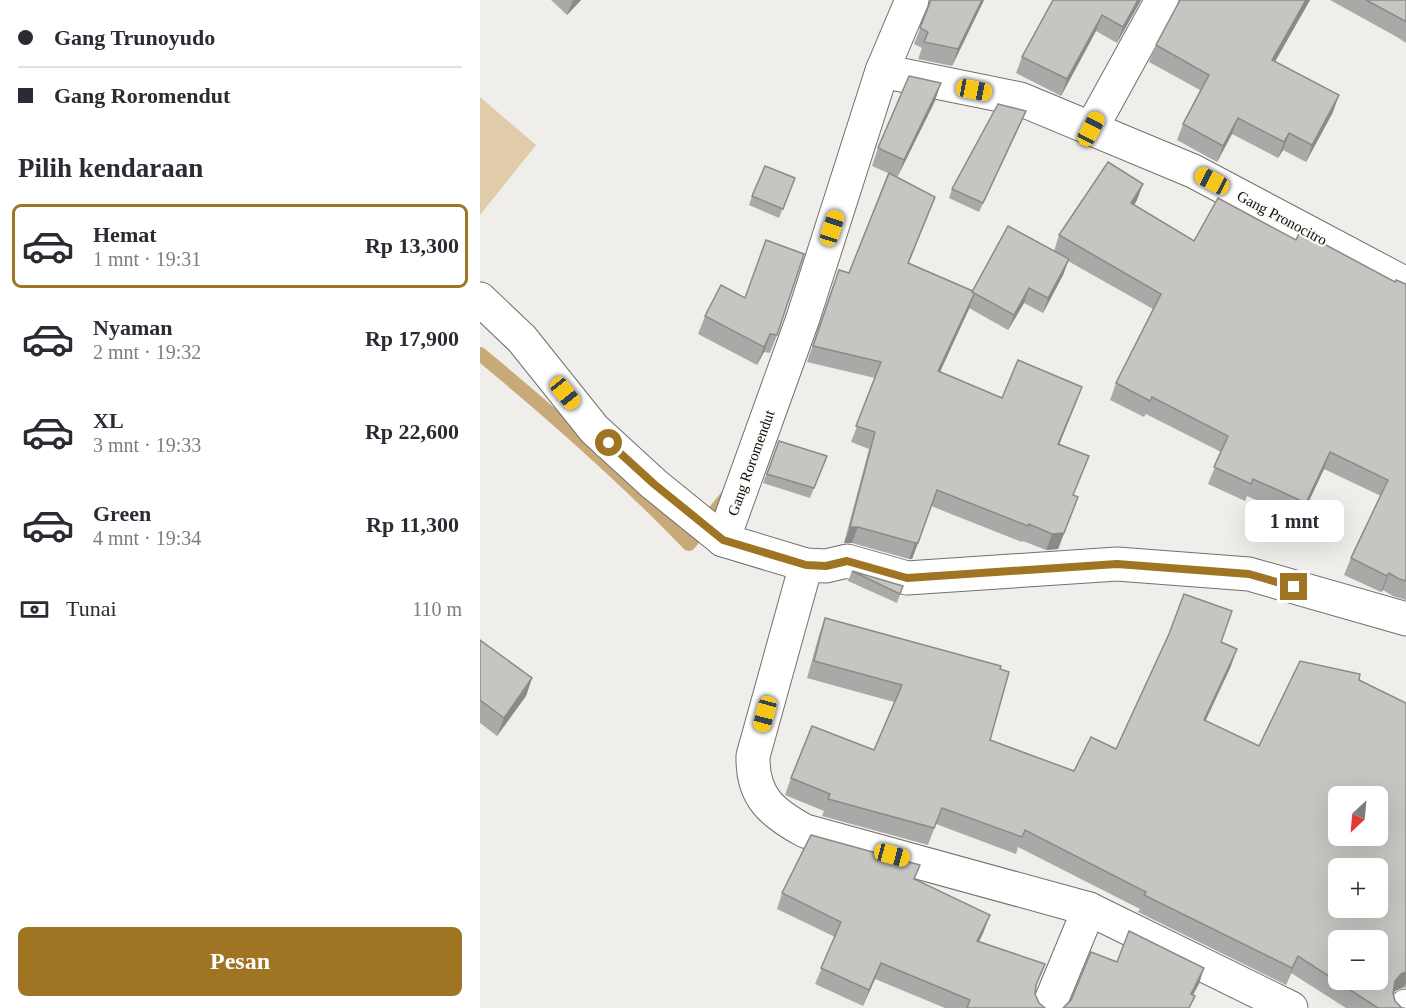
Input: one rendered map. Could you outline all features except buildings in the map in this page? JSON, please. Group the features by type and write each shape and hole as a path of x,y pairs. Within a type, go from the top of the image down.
{"street":[{"name":"Gang Roromendut","path":"723,540 803,318 882,72 912,0"},
{"path":"1091,129 1161,0"},
{"name":"Gang Pronocitro","path":"882,72 1020,99 1193,171 1406,284"},
{"path":"480,299 522,339 594,429 654,484 723,540 806,565 826,566 847,561 907,578 1117,564 1249,574 1406,619"},
{"path":"806,565 753,756 752,772 759,793 771,809 783,819 805,831 1089,909 1291,1008"},
{"path":"1048,1008 1089,909"}],"shaded area":[{"path":"480,97 536,145 480,215"}],"waterway":[{"path":"480,354 587,446 689,544 728,495"}],"route":[{"path":"609,443 654,484 723,540 806,565 826,566 847,561 907,578 1117,564 1249,574 1294,587"}]}
